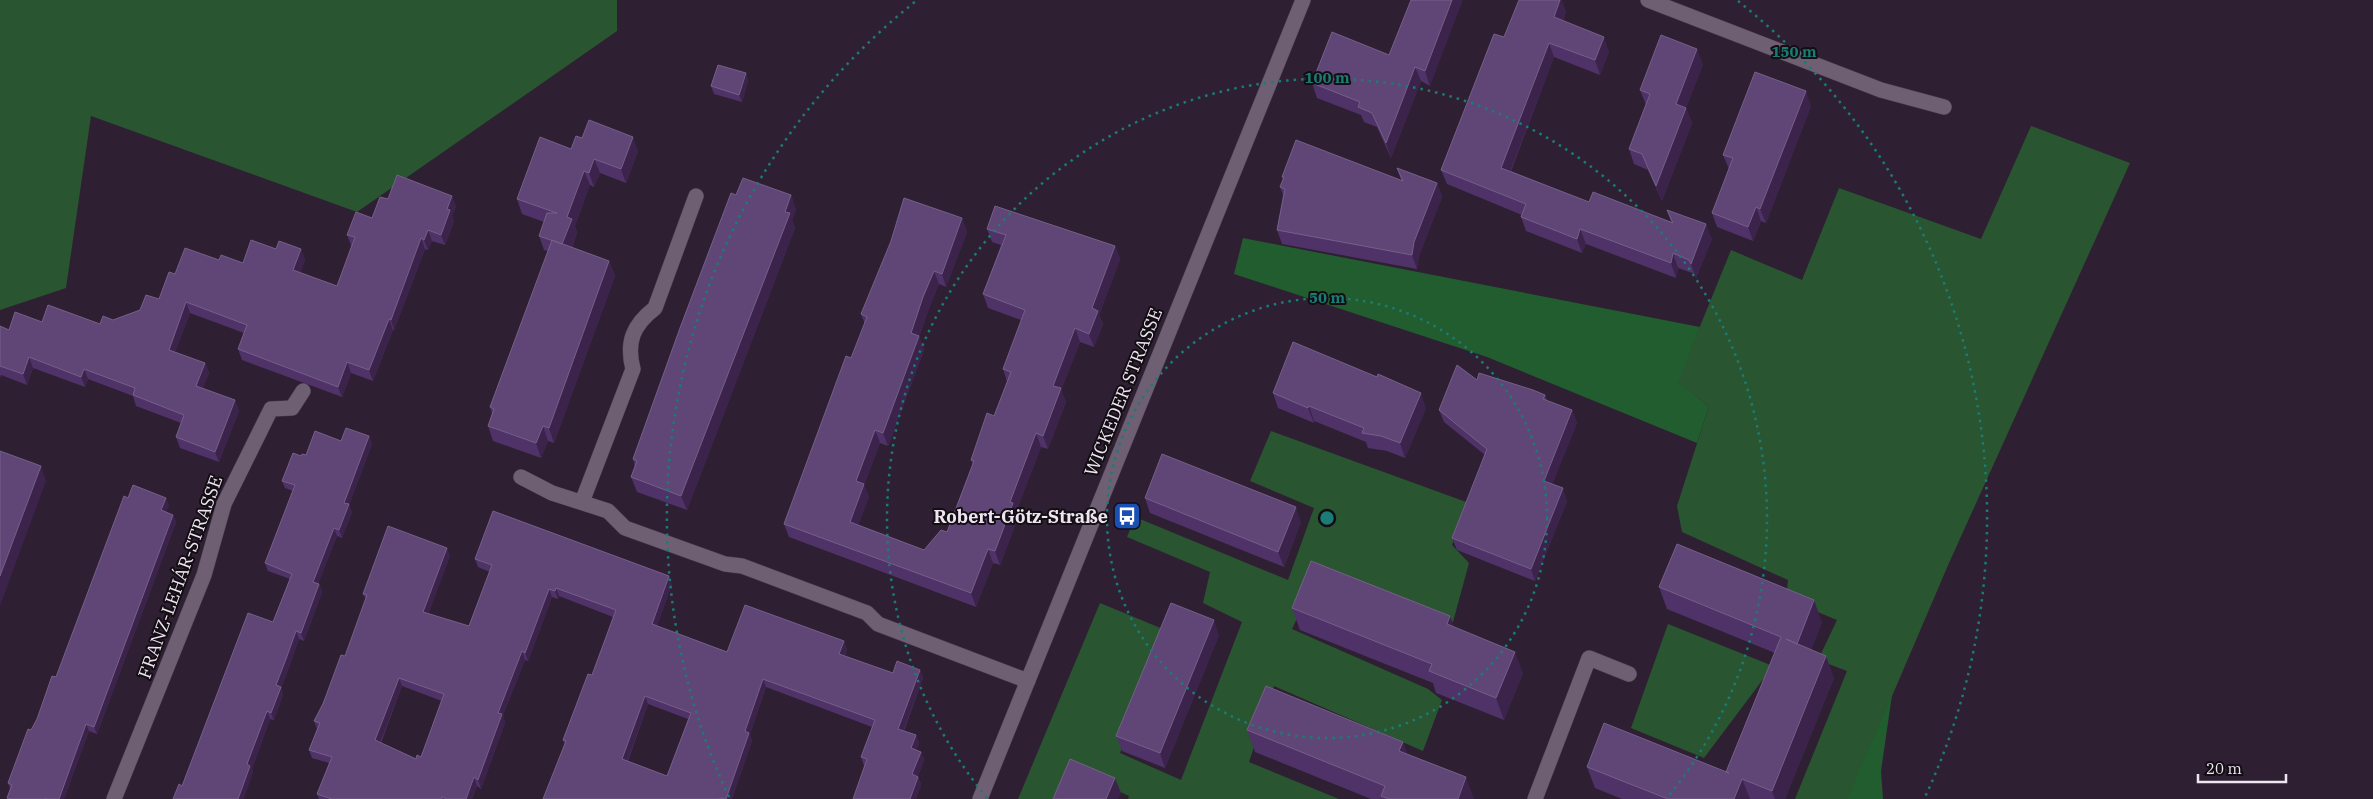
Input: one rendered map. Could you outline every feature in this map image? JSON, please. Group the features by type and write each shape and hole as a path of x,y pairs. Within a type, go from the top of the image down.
{"street":[{"name":"WICKEDER STRASSE","path":"980,799 1303,0"},
{"path":"1648,0 1881,90 1944,107"},
{"path":"582,502 633,369 629,351 640,320 655,308 696,196"},
{"name":"FRANZ-LEHÁR-STRASSE","path":"114,799 204,575 224,504 271,409 292,408 303,391"},
{"path":"521,477 552,493 608,511 625,528 725,564 742,566 868,613 878,624 1028,681"},
{"path":"1535,799 1589,658 1629,674"}],"green space":[{"path":"0,0 617,0 617,31 357,212 91,116 66,288 0,310"},
{"path":"2031,126 2130,163 1949,563 1848,799 1795,799 1847,671 1818,660 1837,620 1786,599 1788,580 1682,532 1677,506 1709,406 1677,383 1731,250 1802,280 1839,188 1981,239"},
{"path":"1243,238 1700,327 1678,383 1709,406 1697,443 1487,357 1234,274"},
{"path":"1271,431 1469,503 1452,545 1469,563 1453,622 1319,572 1292,629 1428,689 1442,700 1423,751 1274,686 1249,762 1339,799 1128,799 1129,796 1070,769 1057,799 1018,799 1100,603 1163,629 1120,753 1181,780 1242,622 1203,603 1210,572 1127,537 1135,517 1288,580 1314,508 1250,481"},
{"path":"1668,624 1773,666 1704,758 1631,728"},
{"path":"1892,695 1881,771 1883,799 1847,799"}],"building":[{"path":"1411,0 1452,0 1425,71 1415,67 1386,143 1372,113 1358,107 1360,102 1312,83 1332,32 1389,55"},
{"path":"1519,0 1560,0 1554,17 1604,37 1595,60 1549,43 1501,168 1589,202 1593,192 1673,223 1667,210 1706,224 1691,264 1689,260 1673,253 1671,263 1580,229 1577,239 1521,217 1526,204 1441,170 1494,34 1504,37"},
{"path":"1661,35 1697,49 1676,104 1686,108 1656,186 1642,154 1629,149 1650,94 1640,90"},
{"path":"718,65 746,73 739,95 711,86"},
{"path":"1755,72 1806,91 1760,209 1756,207 1748,227 1712,213 1733,158 1723,155"},
{"path":"589,120 633,137 621,169 594,159 589,173 584,171 567,217 572,219 562,244 539,236 547,213 557,213 517,199 540,137 571,149 576,136 582,138"},
{"path":"1296,140 1403,181 1397,168 1437,183 1414,242 1412,255 1277,230 1285,189 1280,187 1284,177 1282,177"},
{"path":"397,175 452,196 447,209 450,210 441,235 428,230 424,240 421,238 391,320 389,319 369,370 347,362 338,387 238,349 247,325 186,302 169,350 205,363 196,386 235,400 215,452 176,437 184,415 133,395 135,388 84,369 81,377 29,357 23,374 0,366 0,326 9,330 15,312 42,322 48,305 100,324 103,316 113,320 140,310 146,295 159,299 169,272 175,274 185,248 219,260 221,255 243,263 251,240 276,249 279,241 301,249 293,270 337,286 355,237 347,235 356,212 372,218 380,197 388,199"},
{"path":"743,178 791,195 785,212 790,213 681,496 631,477 637,461 633,459 731,193 736,195"},
{"path":"904,198 962,218 942,274 934,271 923,297 911,333 919,336 883,433 875,430 856,481 864,484 850,522 924,550 941,530 947,532 974,461 971,460 987,413 994,416 1011,372 1003,369 1025,310 983,294 1006,235 987,229 995,206 1115,246 1092,308 1098,311 1089,334 1075,328 1053,386 1061,388 1043,436 1036,433 1010,502 1013,503 995,551 988,549 971,593 784,524 846,356 851,358 867,317 861,314 891,241"},
{"path":"552,240 609,261 549,428 543,426 536,443 488,426 494,409 490,407"},
{"path":"1293,342 1377,377 1378,374 1421,393 1400,443 1381,436 1362,433 1364,428 1273,393"},
{"path":"1457,365 1477,380 1479,373 1533,390 1545,395 1543,399 1572,410 1544,481 1563,488 1531,569 1452,538 1487,449 1439,410"},
{"path":"346,428 369,436 344,503 349,504 339,530 334,528 313,582 319,584 301,633 296,631 276,685 281,687 271,713 267,711 247,764 250,766 238,799 173,799 179,784 182,786 248,613 273,622 292,574 265,563 295,485 282,481 293,453 301,456 302,454 306,455 315,431 341,441"},
{"path":"0,451 41,466 0,576"},
{"path":"1162,454 1296,507 1278,552 1145,498"},
{"path":"133,485 166,498 161,510 173,515 94,727 86,724 59,799 7,798 12,785 8,783 28,729 31,730 37,719 52,676 56,677 124,496 128,498"},
{"path":"493,511 669,576 652,624 727,652 745,605 844,641 839,654 893,673 897,661 920,670 898,729 916,735 911,748 921,752 912,774 918,777 910,799 853,799 867,759 861,757 875,720 763,679 745,731 749,733 726,799 543,799 566,741 563,740 588,674 592,675 616,610 556,588 555,591 549,589 525,653 522,651 498,713 502,714 478,780 474,777 466,799 447,799 442,797 441,799 332,799 317,794 332,757 309,750 320,723 314,721 323,704 341,655 345,656 367,595 363,594 388,526 447,548 423,612 469,626 492,565 475,559","holes":["399,678 444,694 421,757 417,755 416,759 375,740","645,696 691,713 667,776 622,759"]},
{"path":"1677,544 1814,600 1797,644 1826,656 1772,791 1742,779 1734,799 1668,799 1587,767 1604,723 1726,772 1781,637 1659,587"},
{"path":"1311,561 1450,616 1447,624 1515,652 1496,698 1429,671 1432,664 1292,608"},
{"path":"1171,603 1214,620 1160,753 1116,736"},
{"path":"1266,686 1403,742 1399,751 1466,777 1458,799 1389,799 1381,796 1385,786 1247,730"},
{"path":"1070,759 1115,778 1106,799 1053,799"}],"place":[{"name":"Robert-Götz-Straße","path":"1127,516"}]}
